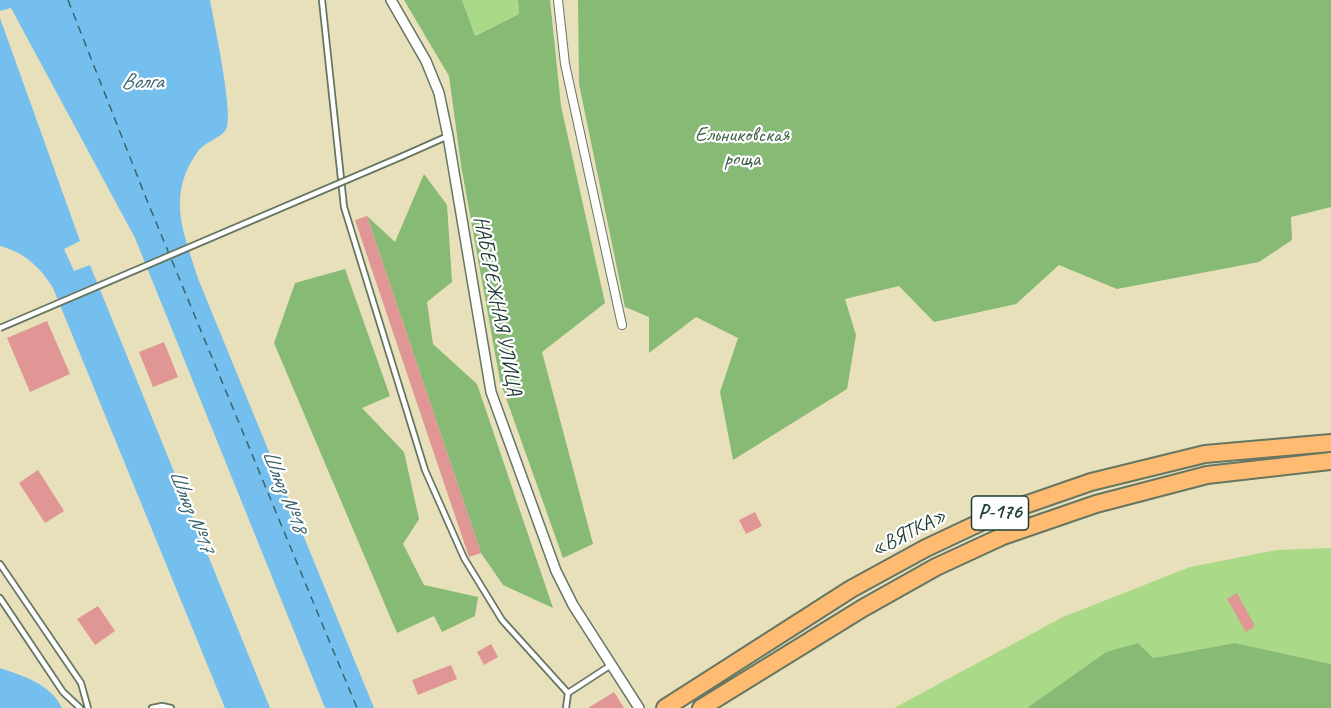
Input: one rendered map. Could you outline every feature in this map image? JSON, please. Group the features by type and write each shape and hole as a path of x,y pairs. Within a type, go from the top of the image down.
{"highway":[{"name":"«ВЯТКА»","path":"665,708 851,589 926,548 996,515 1091,482 1205,454 1331,443"},
{"name":"«ВЯТКА»","path":"700,708 863,608 936,567 1003,536 1096,504 1207,475 1331,461"}],"street":[{"name":"НАБЕРЕЖНАЯ УЛИЦА","path":"391,0 426,61 439,93 491,392 556,571 573,605 639,708"},
{"path":"558,0 565,64 622,325"}],"lane":[{"path":"322,0 344,207 425,470 464,558 502,620 568,693"},
{"path":"0,328 448,136"},
{"path":"0,564 81,683 88,708"},
{"path":"0,598 63,692 80,708"},
{"path":"566,708 568,693 611,665"},
{"path":"153,708 162,706 171,708"}],"green space":[{"path":"404,0 462,0 475,36 519,14 518,0 550,0 561,106 605,303 542,352 593,544 563,558 500,381 461,165 449,76"},
{"path":"462,0 518,0 519,14 474,36"},
{"name":"Ельниковская роща","path":"578,0 1331,0 1331,207 1291,217 1292,240 1259,262 1117,289 1059,265 1016,304 934,322 899,286 845,299 856,335 847,389 733,460 720,392 738,338 696,317 649,353 649,317 625,307 579,84"},
{"path":"424,174 447,205 452,282 427,302 433,344 477,384 553,608 503,585 481,553 367,216 395,242"},
{"path":"345,269 390,396 362,408 404,452 419,519 403,544 424,585 478,597 475,616 442,632 434,616 397,633 274,343 295,283"},
{"path":"1331,548 1331,664 1235,643 1153,658 1106,652 1027,708 894,708 1063,617 1190,567 1277,550"},
{"path":"1138,643 1153,658 1235,643 1331,664 1331,708 1027,708 1106,652"}],"water":[{"name":"Волга","path":"0,0 210,0 225,86 227,127 218,137 199,150 189,167 180,199 183,231 199,281 374,708 325,708 135,238 11,8 0,11"},
{"path":"0,18 80,241 64,249 74,271 90,265 270,708 225,708 53,288 31,262 17,252 0,246"},
{"path":"0,668 44,687 62,708 0,708"}],"building":[{"path":"367,216 481,553 469,557 355,220"},
{"path":"47,321 70,374 30,392 7,338"},
{"path":"164,342 178,377 153,387 139,352"},
{"path":"38,470 64,511 45,523 19,483"},
{"path":"755,512 762,526 746,534 739,520"},
{"path":"1237,593 1255,626 1246,632 1227,599"},
{"path":"98,606 115,631 95,645 77,619"},
{"path":"491,644 498,657 484,665 477,652"},
{"path":"451,665 457,679 418,695 412,680"},
{"path":"614,692 624,708 588,708"}],"ferry route":[{"path":"68,0 146,198 357,708"}],"water label":[{"name":"Шлюз №18","path":"284,491"},
{"name":"Шлюз №17","path":"191,511"}]}
